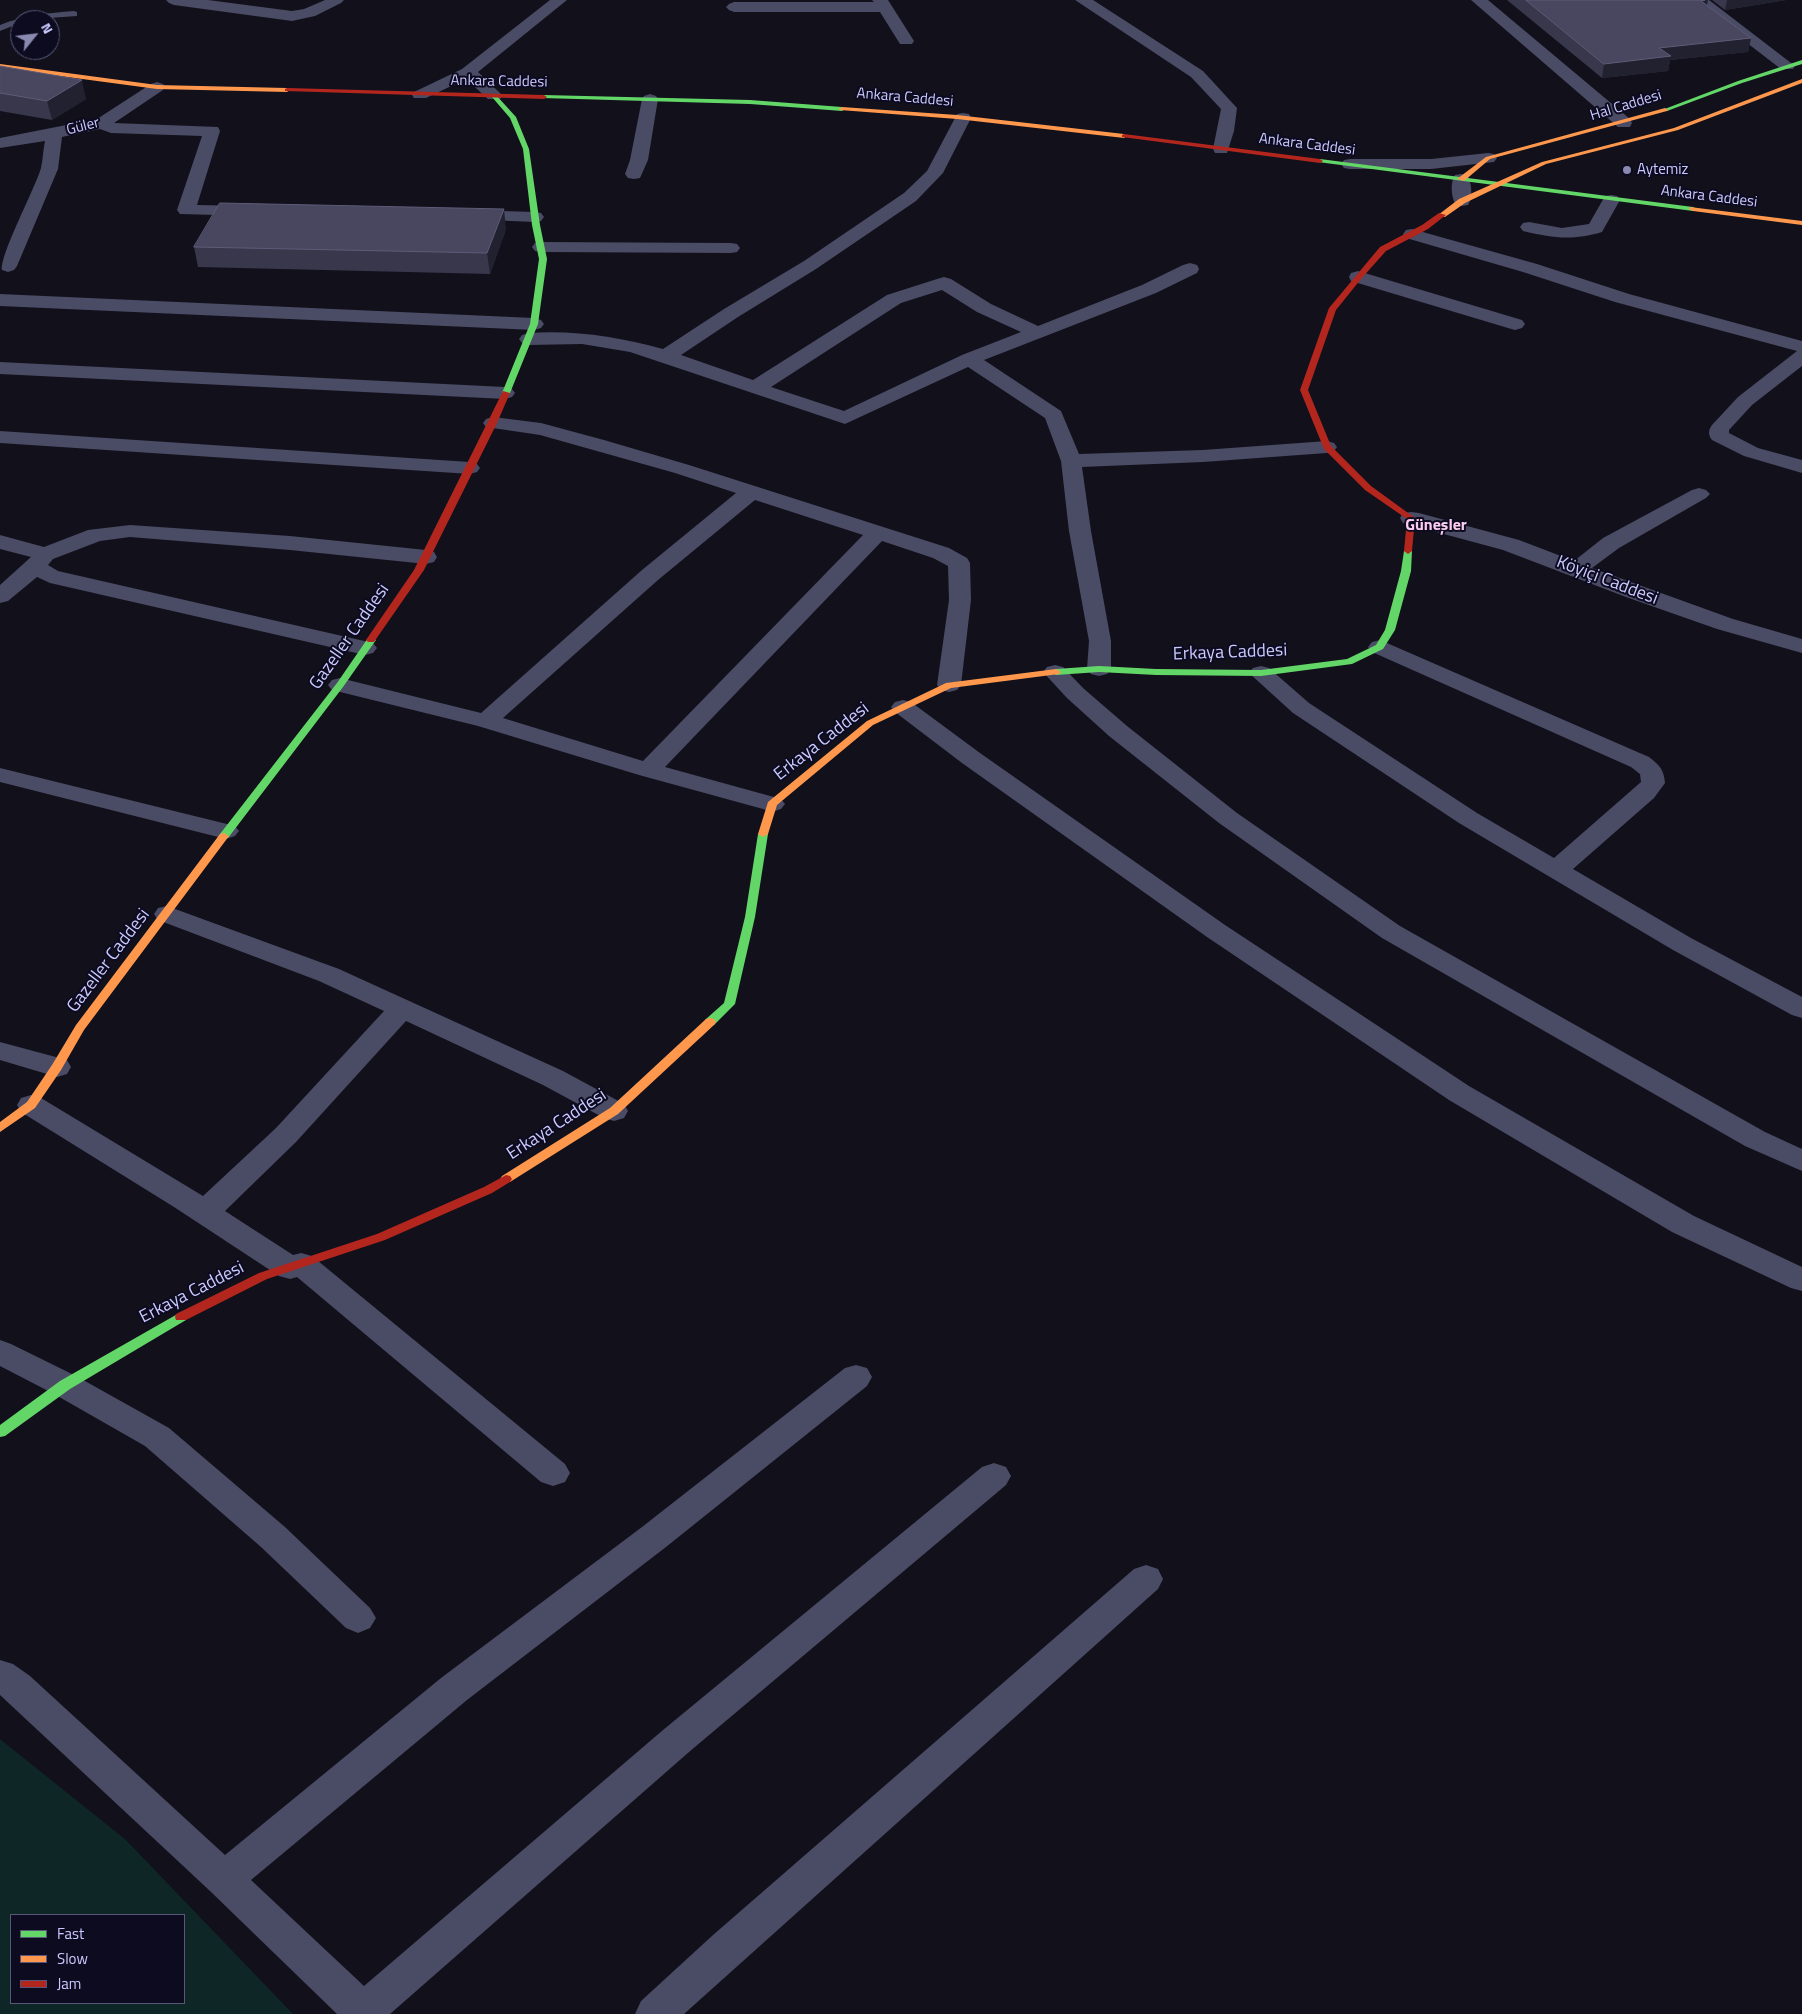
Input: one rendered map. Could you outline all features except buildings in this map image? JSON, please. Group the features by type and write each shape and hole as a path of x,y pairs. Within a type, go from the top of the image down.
{"street":[{"path":"174,0 292,16 316,11 336,0"},
{"path":"420,95 468,72 559,0"},
{"path":"739,0 734,8 882,4 906,41"},
{"path":"1083,0 1197,74 1228,108 1226,131 1221,149"},
{"path":"1479,0 1624,123"},
{"path":"1700,0 1795,64"},
{"name":"Hal Caddesi","path":"1461,179 1488,158 1624,123 1696,100 1795,64"},
{"name":"Ankara Caddesi","path":"0,66 157,87 750,102 963,118 1071,129 1802,224"},
{"path":"468,72 494,96"},
{"name":"Hal Caddesi","path":"1462,201 1544,163 1605,149 1684,126 1802,81"},
{"name":"Güler","path":"0,143 103,124 157,87"},
{"name":"Gazeller Caddesi","path":"0,1128 31,1105 57,1068 80,1028 222,842 226,831 340,685 426,557 493,423 531,331 543,259 526,149 513,117 494,96"},
{"path":"634,174 639,160 650,99"},
{"path":"666,356 731,313 810,265 910,197 934,173 963,118"},
{"path":"103,124 111,128 212,131 186,210 266,211"},
{"path":"3,270 49,169 54,134"},
{"path":"1338,164 1431,164 1488,158"},
{"path":"1461,179 1462,201 1447,213 1383,250 1358,277 1332,310 1304,390 1328,447 1368,488 1411,518 1406,571 1390,630 1380,647 1640,762 1652,772 1653,783 1645,793 1556,870"},
{"path":"1529,227 1563,234 1575,235 1585,232 1596,228 1611,200"},
{"path":"455,215 535,217"},
{"path":"1412,234 1530,268 1622,298 1802,347"},
{"path":"541,247 731,248"},
{"path":"0,300 531,331 555,336 591,338 623,343 666,356 845,418 969,359 1149,289 1190,269"},
{"path":"1358,277 1515,324"},
{"path":"755,388 894,299 944,283 984,308 1038,333"},
{"path":"1802,356 1745,401 1719,429 1719,436 1751,452 1802,467"},
{"path":"969,359 1054,415 1071,461 1080,532 1100,641 1099,669"},
{"path":"0,368 505,393"},
{"path":"493,423 541,429 588,441 941,553 959,563 960,600 949,685"},
{"path":"0,437 470,468"},
{"path":"1071,461 1203,456 1328,447"},
{"path":"486,721 621,601 714,521 752,492"},
{"path":"1576,570 1611,543 1698,494"},
{"name":"Köyiçi Caddesi","path":"1411,518 1511,545 1725,624 1802,646"},
{"path":"0,596 41,560 96,535 130,531 290,543 426,557"},
{"path":"648,770 877,532"},
{"path":"0,542 41,560 50,576 364,648"},
{"name":"Erkaya Caddesi","path":"0,1432 65,1386 165,1325 264,1276 380,1237 488,1190 614,1111 729,1004 750,917 764,830 772,804 870,723 949,685 1055,672 1099,669 1156,672 1261,673 1350,662 1380,647"},
{"path":"1055,672 1075,693 1118,731 1228,818 1391,932 1755,1139 1802,1161"},
{"path":"1261,673 1301,708 1468,818 1682,944 1802,1009"},
{"path":"340,685 486,721 648,770 772,804"},
{"path":"903,707 970,758 1216,931 1459,1093 1683,1224 1802,1280"},
{"path":"0,775 226,831"},
{"path":"167,914 329,975 401,1010 552,1078 614,1111"},
{"path":"205,1212 286,1135 401,1010"},
{"path":"0,1051 57,1068"},
{"path":"31,1105 295,1266 553,1473"},
{"path":"0,1352 157,1437 273,1537 358,1618"},
{"path":"224,1879 454,1689 654,1537 856,1377"},
{"path":"0,1675 17,1687 224,1879 364,2013 521,1872 750,1678 994,1476"},
{"path":"655,2014 727,1948 1146,1579"}],"lane":[{"path":"60,15 74,14"}],"green space":[{"path":"0,1739 126,1840 293,2014 0,2014"}],"traffic: fast":[{"path":"1665,110 1740,82 1802,62"},
{"path":"494,96 513,117 526,149 536,225 543,259 534,324 506,393"},
{"path":"544,97 750,102 842,109"},
{"path":"1320,161 1693,209"},
{"path":"1056,672 1099,669 1156,672 1261,673 1349,662 1380,647 1390,630 1406,571 1408,551"},
{"path":"224,836 340,685 371,640"},
{"path":"710,1022 729,1004 750,917 763,834"},
{"path":"0,1432 65,1385 181,1317"}],"traffic: slow":[{"path":"0,66 157,87 287,90"},
{"path":"1442,215 1462,201 1544,163 1676,129 1802,81"},
{"path":"842,109 957,117 1124,136"},
{"path":"1461,179 1488,158 1665,110"},
{"path":"1693,209 1802,223"},
{"path":"763,834 772,804 870,723 949,685 1056,672"},
{"path":"0,1128 31,1105 57,1067 80,1028 224,836"},
{"path":"506,1179 614,1111 710,1022"}],"traffic: jam":[{"path":"287,90 544,97"},
{"path":"1124,136 1320,161"},
{"path":"1408,551 1411,518 1368,488 1327,447 1304,390 1332,310 1358,277 1383,249 1425,227 1442,215"},
{"path":"371,640 419,570 493,423 506,393"},
{"path":"181,1317 263,1276 381,1237 488,1190 506,1179"}],"place":[{"name":"Aytemiz","path":"1627,170"}],"district":[{"name":"Güneşler","path":"1436,526"}]}
